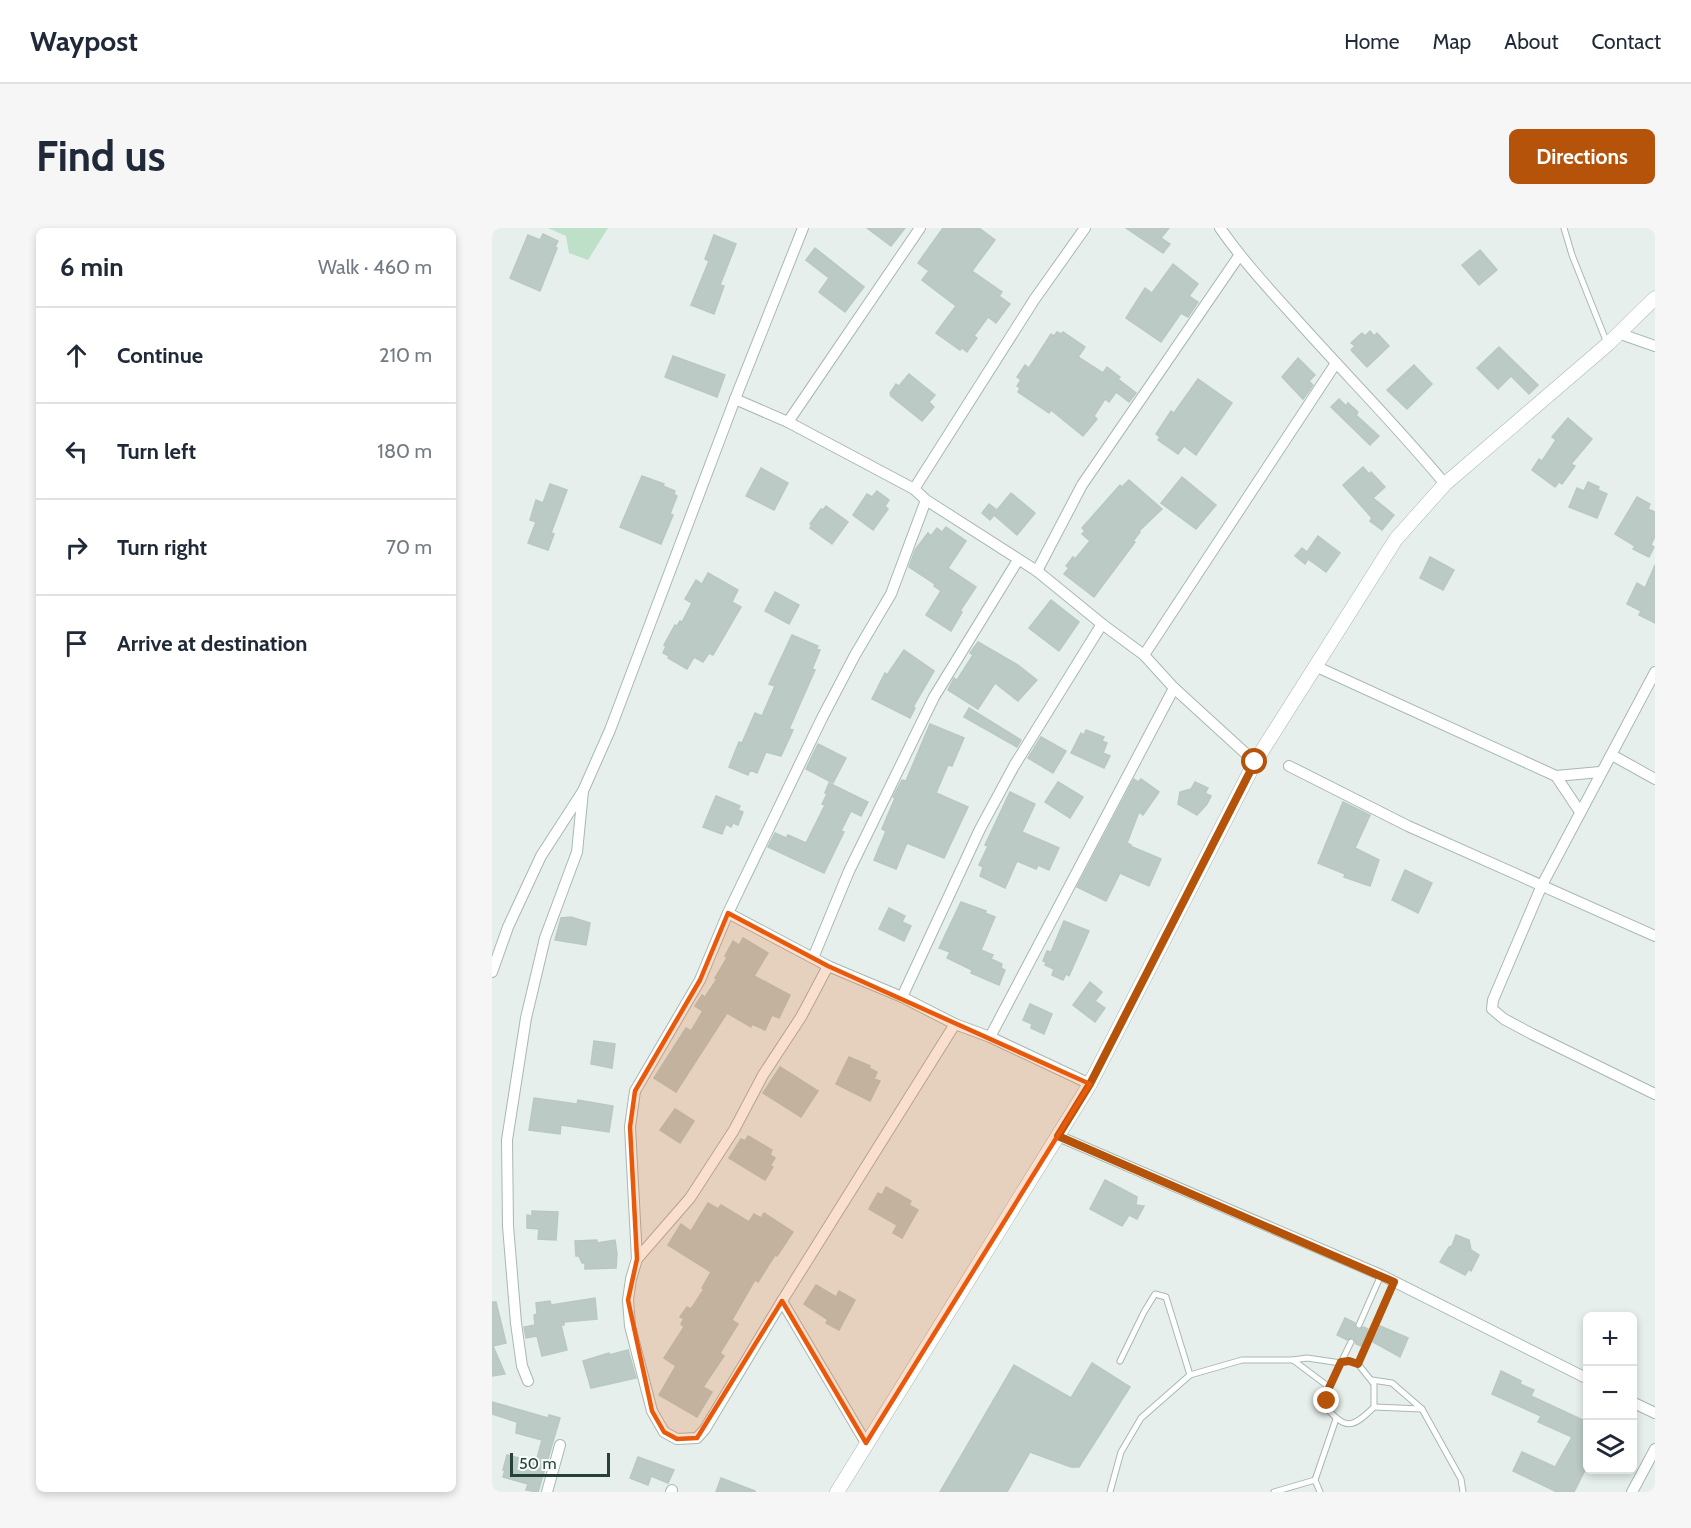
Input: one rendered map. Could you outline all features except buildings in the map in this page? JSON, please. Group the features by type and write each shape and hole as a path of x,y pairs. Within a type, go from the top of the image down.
{"street":[{"path":"492,972 508,927 541,856 583,791 610,730 735,399 803,228"},
{"path":"788,422 920,228"},
{"path":"914,489 1034,300 1084,228"},
{"path":"1220,228 1239,256 1403,433 1445,484"},
{"path":"1037,571 1083,485 1239,256"},
{"path":"837,1492 1090,1084 1255,762 1396,539 1445,484 1608,344 1655,298"},
{"path":"1618,333 1655,346"},
{"path":"1144,655 1336,363"},
{"path":"735,399 788,422 914,489 926,500 1037,571 1144,655 1174,688 1255,762"},
{"path":"926,500 891,594 822,718 728,913 700,980 635,1091 630,1127 637,1259 628,1300 630,1326 652,1412 664,1432 677,1439 697,1438 705,1429 782,1300 955,1024"},
{"path":"813,958 849,871 934,697 1018,560"},
{"path":"902,997 980,829 1014,766 1102,624"},
{"path":"1315,666 1556,776 1600,772"},
{"path":"1655,672 1542,885 1499,984 1492,1009 1504,1019 1532,1034 1655,1094"},
{"path":"990,1037 1174,688"},
{"path":"1612,755 1655,779"},
{"path":"1289,766 1408,826 1655,936"},
{"path":"1556,776 1580,812"},
{"path":"528,1380 522,1366 516,1323 508,1226 507,1140 526,1018 545,938 577,852 583,791"},
{"path":"728,913 828,966 902,997 955,1024 990,1037 1090,1084"},
{"path":"637,1259 690,1197 722,1149 763,1075 801,1017 828,966"},
{"path":"1058,1136 1381,1275 1583,1378"},
{"path":"782,1300 866,1443"},
{"path":"1637,1404 1655,1413"},
{"path":"547,1492 560,1445"},
{"path":"1632,1492 1655,1449"}],"lane":[{"path":"1564,228 1572,255 1608,344"},
{"path":"1359,1325 1381,1275"},
{"path":"1358,1364 1394,1282"},
{"path":"1120,1361 1155,1294 1166,1297 1190,1375"},
{"path":"1351,1342 1329,1388 1325,1406 1336,1419 1346,1424 1361,1421 1374,1407 1372,1379 1392,1383 1422,1409 1461,1479 1463,1492"},
{"path":"1110,1492 1121,1452 1141,1418 1190,1375 1242,1360 1307,1358 1349,1361 1358,1364 1374,1384"},
{"path":"1293,1360 1329,1388"},
{"path":"1374,1407 1422,1409"},
{"path":"1320,1492 1315,1480 1336,1419"},
{"path":"1274,1492 1315,1480"}],"highlighted area":[{"path":"728,913 828,966 1090,1084 866,1443 782,1301 697,1438 677,1439 664,1432 652,1411 628,1300 637,1259 630,1127 635,1091 700,980"}],"green space":[{"path":"548,228 608,228 588,260 569,253 566,236"}],"route":[{"path":"1255,762 1090,1084 1058,1136 1394,1282 1358,1364 1349,1361 1341,1362 1329,1388 1327,1401"}]}
